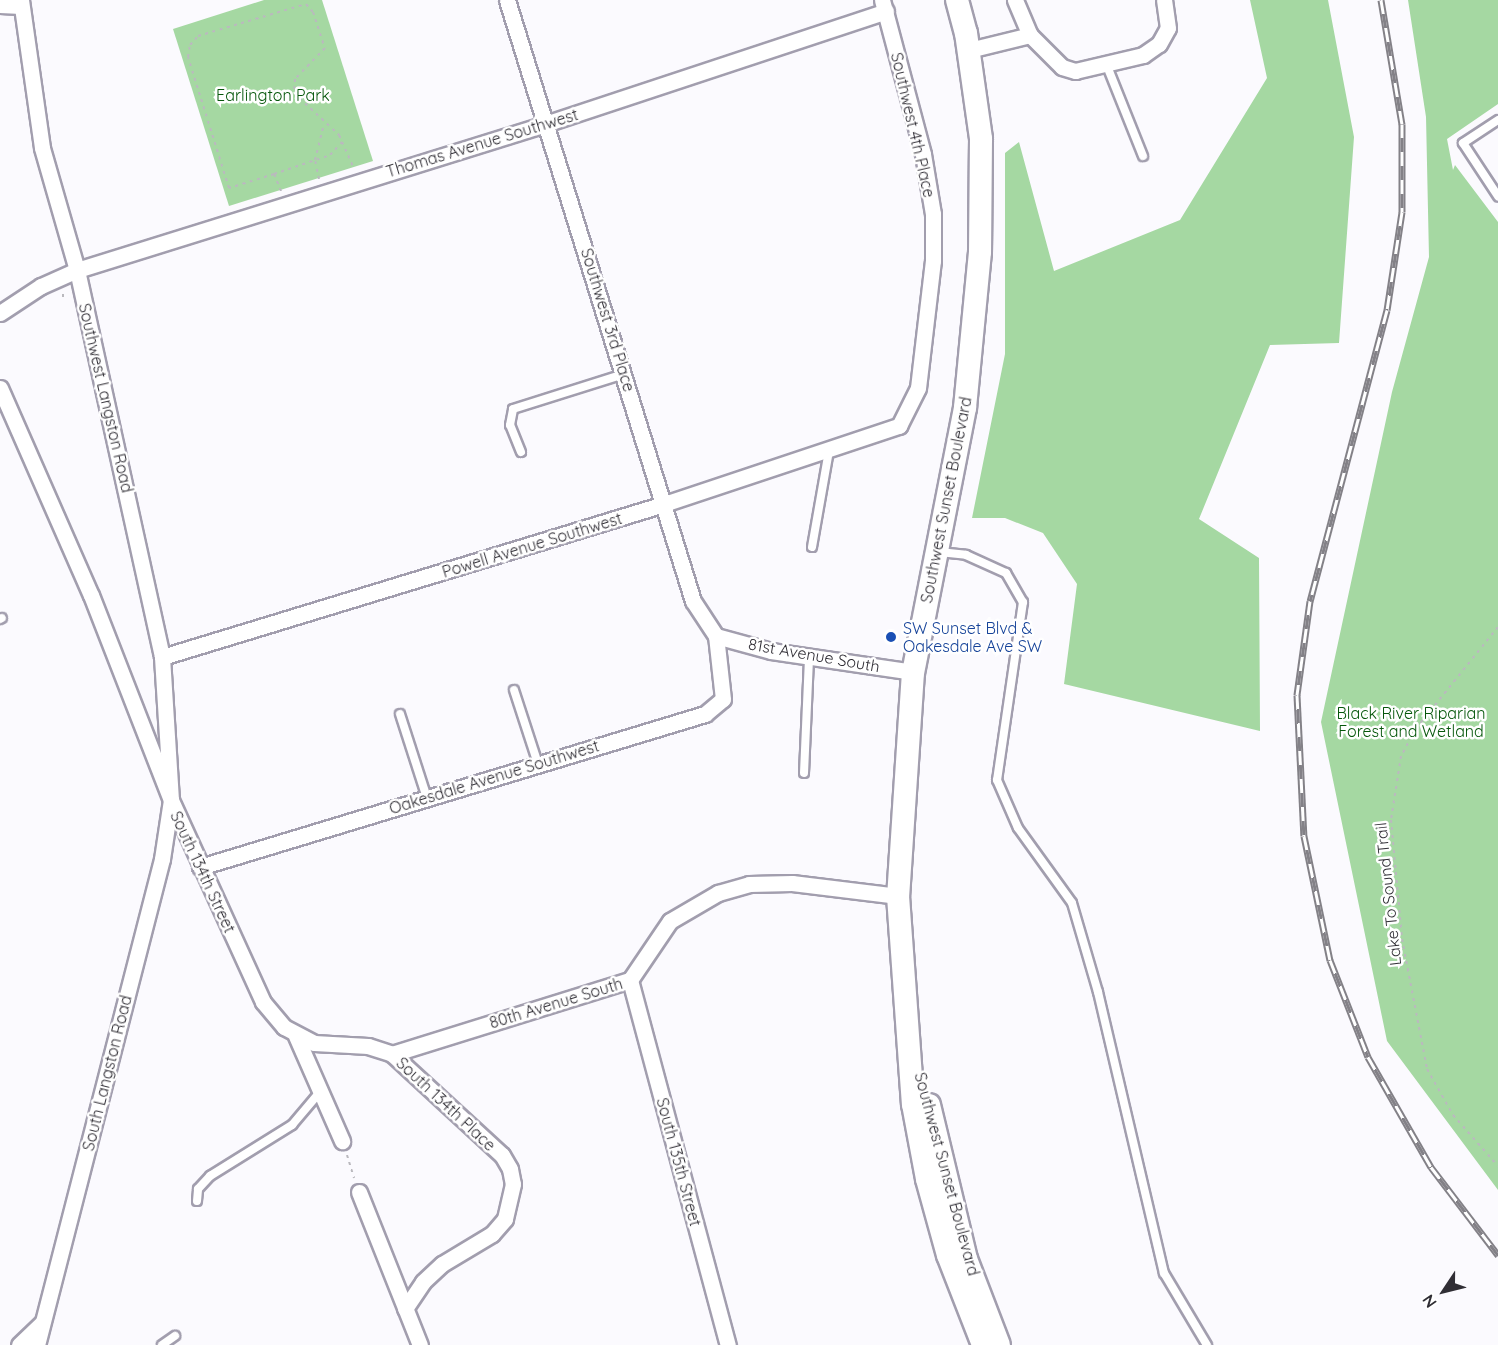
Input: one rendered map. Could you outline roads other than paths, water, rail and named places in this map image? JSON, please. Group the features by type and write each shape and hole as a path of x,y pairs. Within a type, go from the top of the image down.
{"main road":[{"name":"Southwest Sunset Boulevard","path":"957,0 969,51 981,139 981,252 965,408 913,672 898,896 911,1036 913,1104 927,1179 948,1255 983,1345"},
{"name":"Southwest Sunset Boulevard","path":"911,1036 966,1259 999,1345"}],"street":[{"name":"Southwest 3rd Place","path":"507,0 548,123 693,602 716,636"},
{"path":"1015,0 1030,35 1062,67 1075,71 1107,66 1143,55 1159,44 1168,28 1164,0"},
{"path":"0,5 21,3"},
{"name":"Southwest Langston Road","path":"21,3 42,148 77,270 162,657 171,800"},
{"name":"Thomas Avenue Southwest","path":"0,313 41,286 77,270 548,123 884,6"},
{"name":"Southwest 4th Place","path":"884,6 923,154 933,214 933,261 918,388 899,426"},
{"path":"969,51 1030,35"},
{"name":"South 134th Street","path":"0,388 91,595 171,800 200,867 263,1002 284,1027 296,1036 342,1141"},
{"name":"Powell Avenue Southwest","path":"162,657 664,504 899,426"},
{"name":"81st Avenue South","path":"716,636 809,657 913,672"},
{"name":"Oakesdale Avenue Southwest","path":"200,867 705,714 717,706 724,690 716,636"},
{"name":"South Langston Road","path":"37,1345 162,859 171,800"},
{"name":"80th Avenue South","path":"392,1054 630,980 670,921 718,893 749,884 792,883 898,896"},
{"name":"South 135th Street","path":"630,980 728,1345"},
{"name":"South 134th Place","path":"296,1036 314,1043 368,1046 392,1054 502,1155 513,1185 505,1219 492,1234 442,1264 423,1282 405,1309"},
{"path":"359,1192 420,1345"},
{"path":"19,1345 44,1321"}],"lane":[{"path":"1107,66 1143,156"},
{"path":"1498,120 1463,143 1498,196"},
{"path":"521,452 510,425 509,414 513,409 625,374"},
{"path":"812,547 829,451"},
{"path":"938,552 966,555 1006,573 1023,602 998,780 1018,828 1072,903 1098,992 1164,1273 1207,1345"},
{"path":"804,773 809,657"},
{"path":"514,690 538,764"},
{"path":"400,714 427,798"},
{"path":"198,1201 198,1189 210,1176 292,1125 321,1091"},
{"path":"162,1345 175,1336"}],"railway":[{"path":"1381,0 1402,124 1402,212 1387,310 1310,601 1297,695 1304,836 1330,960 1368,1057 1431,1167 1498,1255"}],"place":[{"name":"SW Sunset Blvd & Oakesdale Ave SW","path":"891,637"}],"park label":[{"name":"Earlington Park","path":"273,95"},
{"name":"Black River Riparian Forest and Wetland","path":"1411,722"}]}
